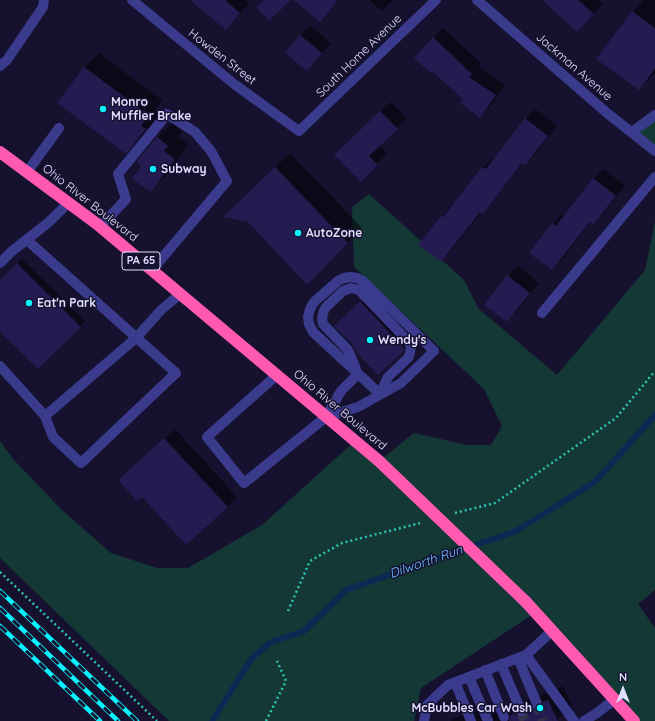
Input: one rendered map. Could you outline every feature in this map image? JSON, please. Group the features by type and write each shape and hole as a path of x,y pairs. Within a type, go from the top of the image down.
{"highway":[{"name":"Ohio River Boulevard","path":"0,152 100,227 379,461 526,602 634,721"}],"street":[{"path":"0,66 7,60 43,7 44,0"},
{"name":"Howden Street","path":"132,0 234,84 299,131"},
{"name":"South Home Avenue","path":"299,131 436,0"},
{"name":"Jackman Avenue","path":"477,0 655,151"},
{"path":"100,227 126,199 118,174 167,114 195,132 211,151 227,181 152,270"},
{"path":"632,132 655,115"},
{"path":"27,172 59,128"},
{"path":"542,313 655,177"},
{"path":"0,263 49,222 68,203"},
{"path":"0,366 45,416 53,437 81,463 176,373 27,240"},
{"path":"326,417 358,407 401,382 434,351 363,281 357,278 344,278 338,281 314,302 308,316 309,324 313,332 380,394"},
{"path":"358,374 348,350 323,324 322,319 324,310 327,306 343,291 351,288 360,290 408,341 411,347 409,357 388,377 380,394"},
{"path":"45,416 136,338 161,310 180,294"},
{"path":"277,375 207,437 244,483 326,417 341,392 358,374"},
{"path":"424,721 427,705 452,683 522,657 552,631"},
{"path":"522,657 537,704"},
{"path":"522,657 574,721"},
{"path":"501,664 521,711"},
{"path":"485,670 504,717"},
{"path":"469,677 488,721"},
{"path":"452,683 471,721"},
{"path":"584,721 615,699"}],"path":[{"path":"449,515 495,503 616,418 655,371"},
{"path":"288,611 310,561 342,543 426,521"},
{"path":"0,572 157,721"},
{"path":"266,721 286,681 277,661"}],"green space":[{"path":"655,115 655,151 632,132"},
{"path":"369,194 464,280 478,308 557,375 645,270 655,221 655,590 638,604 655,628 655,721 634,721 535,613 421,688 414,721 169,721 0,558 0,441 14,460 62,510 111,553 157,568 188,568 262,525 355,441 379,461 414,433 467,445 491,445 502,426 484,389 354,267 352,207"}],"building":[{"path":"190,0 225,0 240,13 226,30"},
{"path":"264,0 291,0 269,21 256,7"},
{"path":"294,0 338,0 320,22"},
{"path":"542,0 578,0 594,14 577,32"},
{"path":"632,11 655,28 655,69 639,90 596,59"},
{"path":"300,35 322,53 307,71 285,53"},
{"path":"433,37 472,74 469,77 496,95 480,118 460,103 463,99 432,71 431,73 414,58"},
{"name":"Monro Muffler Brake","path":"84,67 149,115 141,126 146,129 126,154 57,103"},
{"path":"380,111 398,129 369,156 378,165 361,182 334,155"},
{"path":"525,118 548,136 525,165 522,163 483,214 480,212 441,262 418,245 441,216 443,217 482,167 486,169"},
{"name":"Subway","path":"157,137 168,146 164,151 175,159 151,192 132,179 141,166 136,162"},
{"name":"AutoZone","path":"275,167 348,243 307,285 248,222 223,217"},
{"path":"593,178 616,196 593,225 590,222 552,270 529,253 552,223 556,226"},
{"name":"Eat'n Park","path":"17,263 81,327 38,369 0,332 0,280"},
{"path":"507,275 530,293 507,322 484,305"},
{"name":"Wendy's","path":"360,301 404,348 404,351 378,375 356,352 353,345 334,326"},
{"path":"164,438 228,507 186,545 142,497 137,501 118,480"},
{"name":"McBubbles Car Wash","path":"548,700 558,721 509,721 510,715 515,713 517,716 523,717 526,715 527,708 531,707 539,710 542,708 543,702"}],"waterway":[{"name":"Dilworth Run","path":"212,721 252,658 271,642 304,631 346,590 516,531 595,482 655,415"}],"tunnel":[{"path":"537,704 543,721"},
{"path":"521,711 525,721"}],"railway":[{"path":"0,591 137,721"},
{"path":"0,608 118,721"},
{"path":"0,626 100,721"}],"place":[{"name":"Monro Muffler Brake","path":"103,109"},
{"name":"Subway","path":"153,169"},
{"name":"AutoZone","path":"298,233"},
{"name":"Eat'n Park","path":"29,303"},
{"name":"Wendy's","path":"370,340"},
{"name":"McBubbles Car Wash","path":"540,708"}]}
